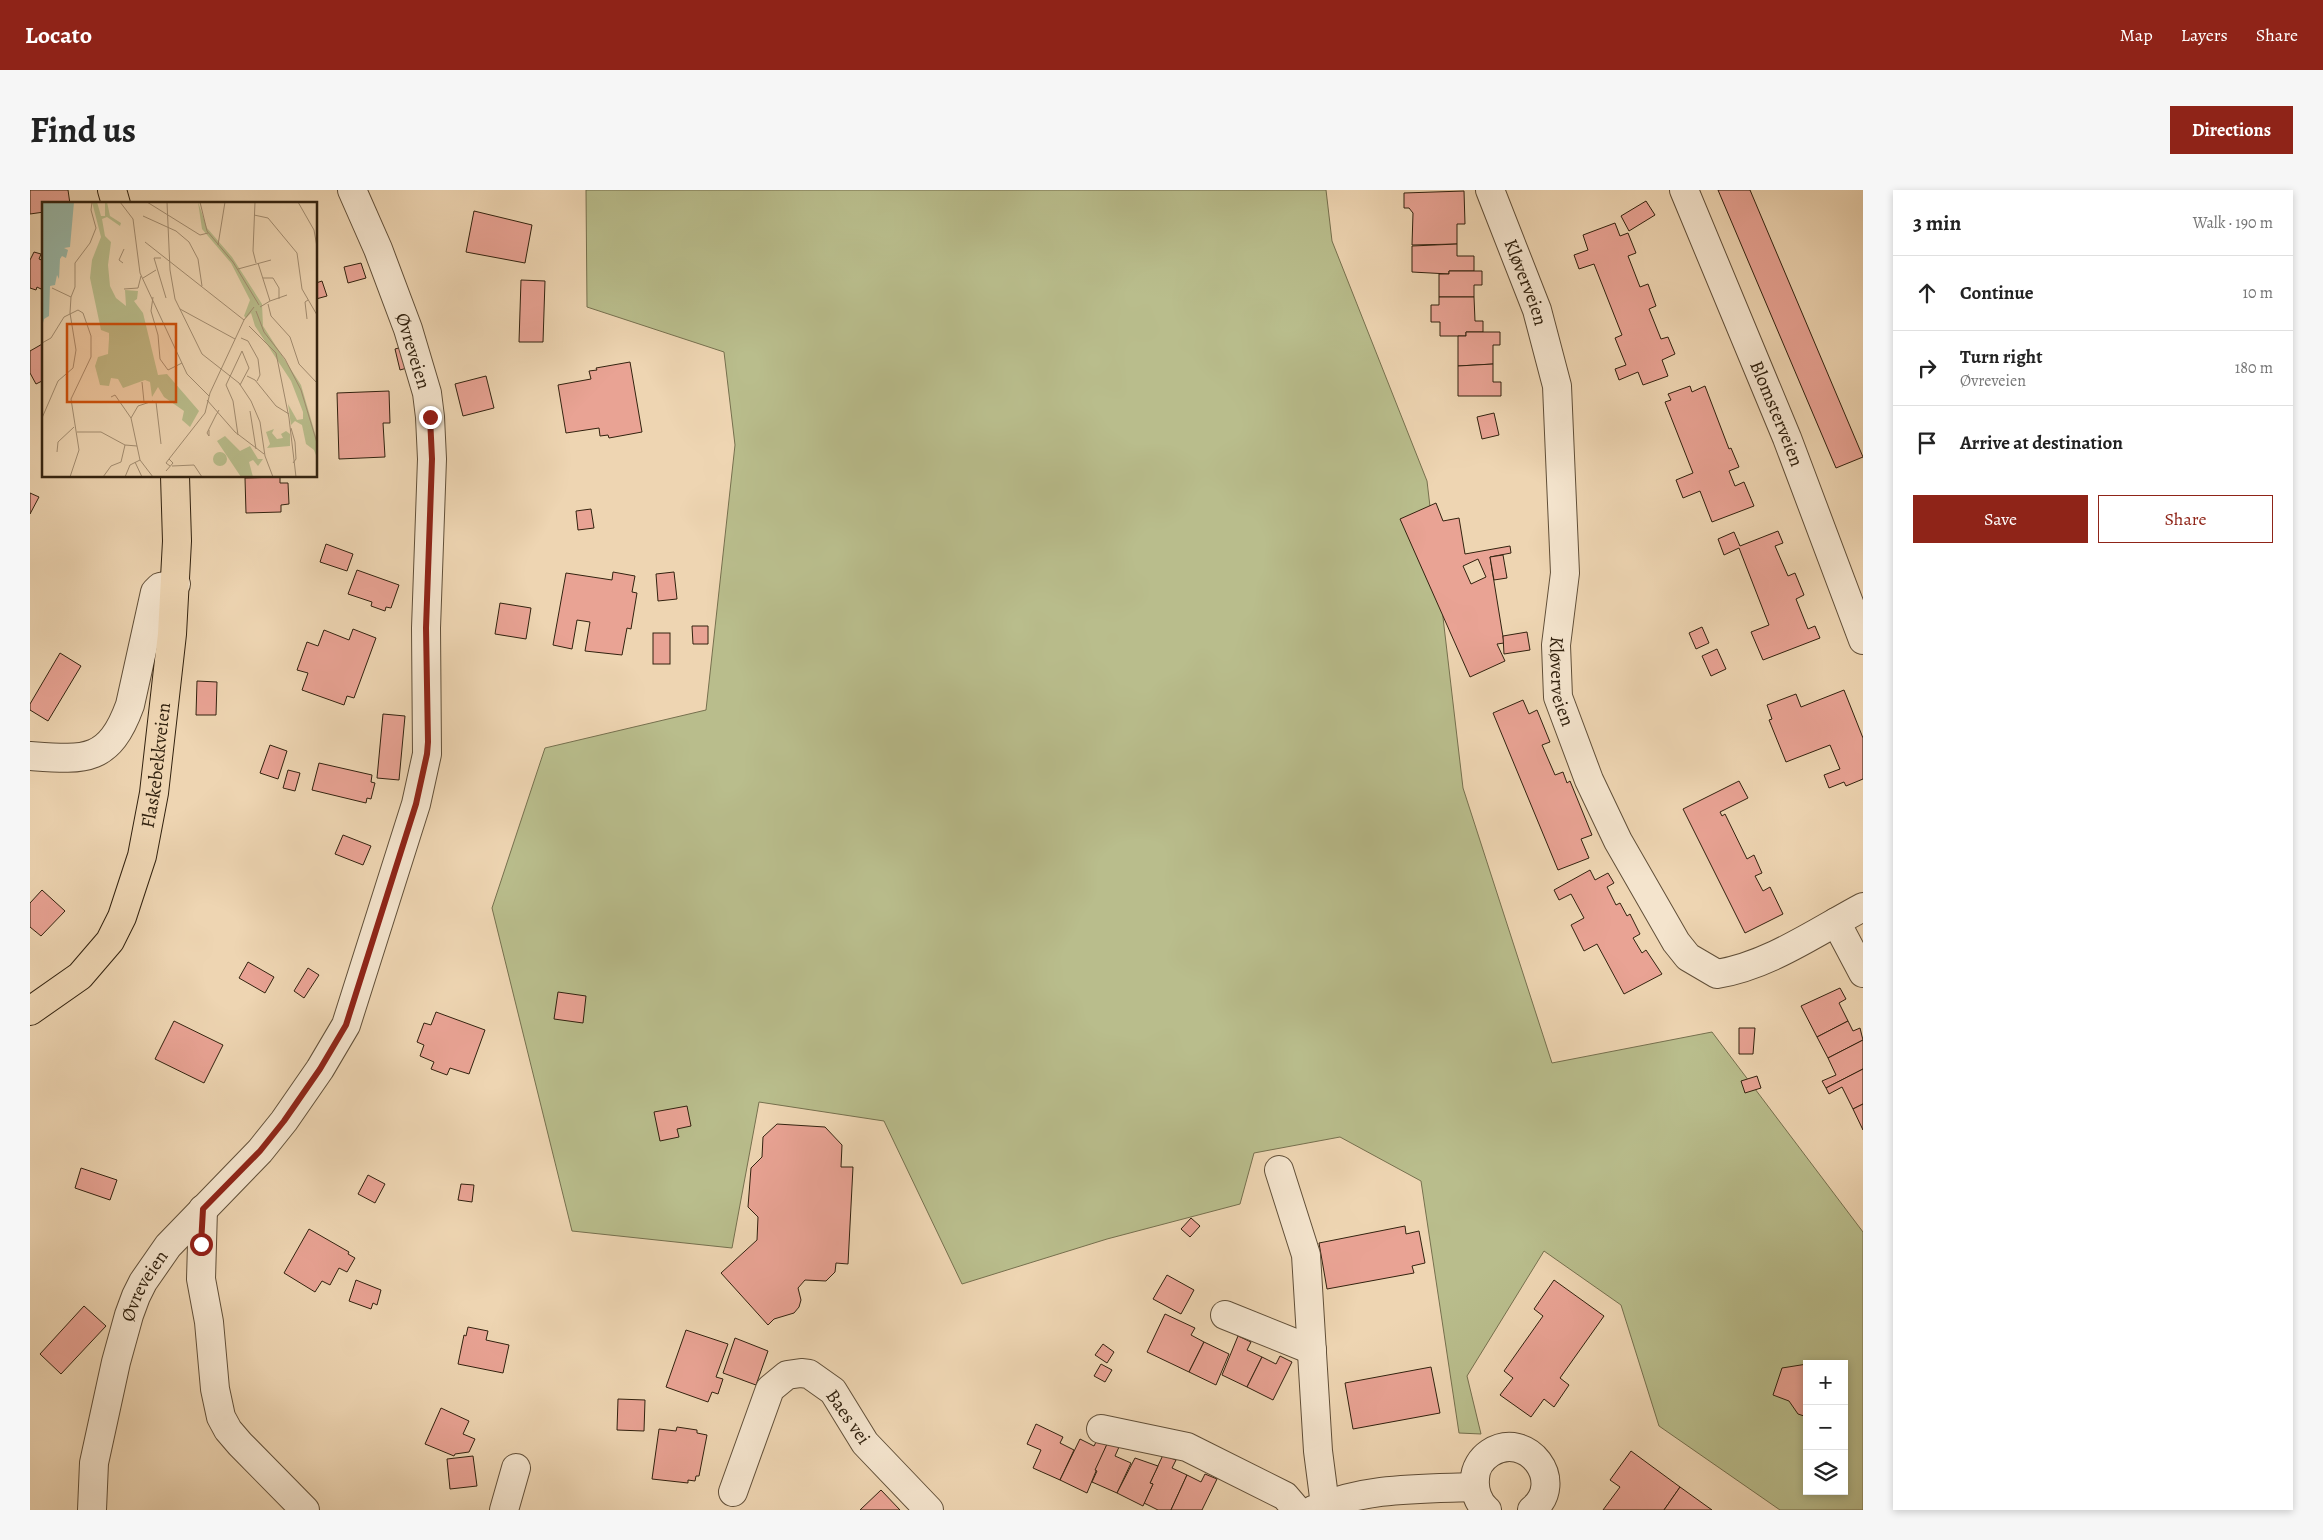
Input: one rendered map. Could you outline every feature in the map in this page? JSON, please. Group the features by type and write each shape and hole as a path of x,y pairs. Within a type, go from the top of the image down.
{"main road":[{"name":"Flaskebekkveien","path":"30,1011 80,976 99,956 115,932 131,892 142,856 154,793 172,634 176,584 175,478"}],"street":[{"name":"Øvreveien","path":"92,1510 94,1463 129,1315 143,1282 159,1258 203,1209 260,1151 284,1121 320,1069 346,1025 416,804 427,754 426,628 432,459 427,393 408,329 378,249 352,190"},
{"name":"Kløverveien","path":"1490,190 1537,310 1557,386 1565,573 1556,646 1558,697 1589,780 1618,841 1676,942 1688,957 1716,974 1738,970 1774,956 1863,907"},
{"name":"Blomsterveien","path":"1684,190 1787,438 1812,509 1863,640"},
{"path":"30,756 79,757 98,753 112,741 124,722 130,705 155,592 160,587 176,584"},
{"path":"1836,922 1863,973"},
{"path":"1279,1170 1306,1255 1318,1452 1319,1507 1379,1491 1481,1499 1475,1476 1479,1465 1486,1456 1496,1449 1518,1447 1538,1459 1545,1475 1546,1487 1543,1498 1532,1510"},
{"path":"203,1209 201,1279 209,1322 215,1388 221,1417 228,1430 240,1444 305,1510"},
{"path":"1225,1315 1312,1350"},
{"name":"Baes vei","path":"733,1492 755,1426 770,1389 787,1375 801,1372 809,1374 833,1391 865,1443 928,1510"},
{"path":"1101,1429 1186,1447 1285,1496 1297,1510"},
{"path":"504,1510 516,1468"}],"green space":[{"path":"586,190 1326,190 1332,241 1427,481 1463,788 1552,1063 1712,1032 1863,1232 1863,1510 1780,1510 1659,1426 1621,1305 1544,1251 1467,1376 1481,1434 1459,1433 1421,1181 1340,1137 1254,1153 1240,1204 1107,1239 962,1284 884,1121 759,1102 732,1248 572,1231 492,908 545,748 706,710 735,445 724,352 587,307"}],"building":[{"path":"30,190 68,190 70,202 42,202 42,212 30,214"},
{"path":"1718,190 1750,190 1863,457 1836,468"},
{"path":"1464,191 1465,224 1457,224 1457,244 1412,245 1413,213 1409,208 1404,208 1404,193"},
{"path":"1646,201 1655,215 1629,231 1621,216"},
{"path":"474,211 532,225 525,263 466,252"},
{"path":"1615,223 1620,236 1628,233 1636,253 1628,256 1640,287 1648,284 1656,306 1649,309 1661,339 1668,337 1675,354 1662,360 1668,376 1643,385 1638,372 1619,380 1615,369 1626,365 1615,338 1622,335 1594,264 1579,269 1574,255 1588,250 1583,235"},
{"path":"1457,244 1457,256 1474,256 1474,271 1449,271 1449,274 1412,272 1412,246"},
{"path":"34,252 41,254 39,259 42,260 41,289 37,287 36,290 30,288 30,260"},
{"path":"361,263 366,278 348,283 344,267"},
{"path":"1449,271 1482,271 1482,285 1474,285 1474,297 1439,297 1439,274 1449,274"},
{"path":"521,280 545,281 543,342 519,342"},
{"path":"322,281 327,296 318,298 318,282"},
{"path":"1439,297 1474,297 1475,321 1483,321 1483,332 1466,332 1466,336 1440,336 1440,322 1431,322 1431,305 1439,305"},
{"path":"1466,332 1500,332 1500,345 1493,345 1493,364 1458,366 1458,336 1466,336"},
{"path":"42,344 42,381 36,384 30,373 30,351"},
{"path":"402,347 407,368 400,370 395,349"},
{"path":"630,362 642,432 609,438 608,435 600,436 599,428 566,433 558,385 591,379 589,371 597,370 596,368"},
{"path":"1493,364 1493,382 1501,382 1501,396 1458,396 1458,366"},
{"path":"486,376 494,408 463,416 455,384"},
{"path":"1690,386 1692,392 1705,386 1729,449 1731,448 1739,467 1729,471 1735,486 1744,482 1754,506 1712,522 1700,491 1683,498 1676,480 1693,473 1665,402 1671,400 1668,394"},
{"path":"389,391 390,423 383,423 385,457 339,459 337,393"},
{"path":"1494,413 1499,435 1482,439 1477,417"},
{"path":"245,478 280,478 280,483 288,483 289,504 281,505 281,512 246,513"},
{"path":"30,493 39,497 30,514"},
{"path":"1436,503 1443,521 1459,518 1465,554 1510,546 1511,553 1490,557 1504,643 1497,644 1505,661 1470,677 1400,519","holes":["1478,559 1486,577 1471,584 1463,566"]},
{"path":"591,509 594,528 578,530 576,511"},
{"path":"1778,531 1783,543 1775,546 1788,576 1795,573 1804,595 1796,599 1808,629 1815,626 1820,638 1763,660 1751,632 1769,625 1739,548 1724,555 1718,539 1734,532 1740,546"},
{"path":"326,544 353,554 347,571 320,562"},
{"path":"1503,555 1507,578 1494,580 1490,557"},
{"path":"357,570 399,585 391,608 386,607 385,611 371,606 372,602 348,594"},
{"path":"613,572 635,576 632,592 637,593 631,629 627,628 622,655 585,651 590,622 577,620 572,649 553,645 566,573 612,580"},
{"path":"674,572 677,599 658,601 656,574"},
{"path":"500,603 531,608 526,639 495,634"},
{"path":"692,626 708,626 708,644 693,644"},
{"path":"1702,627 1709,643 1696,649 1689,633"},
{"path":"353,629 376,638 354,698 347,696 344,705 302,690 308,673 297,670 307,642 318,646 324,630 349,640"},
{"path":"1527,632 1530,650 1504,654 1503,636"},
{"path":"653,633 670,633 670,664 653,664"},
{"path":"1717,649 1726,669 1711,676 1702,656"},
{"path":"60,653 81,666 48,721 30,710 30,704"},
{"path":"197,681 217,682 216,715 196,715"},
{"path":"1844,690 1863,738 1863,779 1846,786 1844,782 1829,788 1824,775 1840,769 1830,745 1786,762 1769,720 1772,719 1767,705 1796,694 1801,707"},
{"path":"1523,700 1529,714 1537,710 1550,742 1542,745 1555,775 1563,772 1567,783 1570,781 1592,835 1581,839 1589,858 1558,870 1493,713"},
{"path":"383,714 405,716 399,780 377,778"},
{"path":"270,745 287,751 278,779 260,773"},
{"path":"319,763 372,775 371,782 375,783 371,799 367,798 366,803 312,790"},
{"path":"288,770 300,773 295,791 283,788"},
{"path":"1739,781 1748,798 1720,812 1722,816 1725,814 1747,859 1754,855 1762,873 1755,876 1763,891 1770,887 1783,914 1745,933 1683,809"},
{"path":"343,835 371,846 363,865 335,854"},
{"path":"1590,870 1595,880 1608,873 1614,883 1607,887 1616,905 1620,903 1627,916 1630,914 1640,934 1633,938 1642,953 1646,950 1662,974 1624,994 1597,944 1584,951 1571,925 1584,918 1571,894 1559,900 1554,890"},
{"path":"42,890 65,911 41,936 30,927 30,903"},
{"path":"248,962 274,977 265,993 239,978"},
{"path":"308,968 319,975 304,998 294,991"},
{"path":"1840,988 1846,999 1839,1003 1848,1021 1817,1037 1801,1006"},
{"path":"558,992 586,996 583,1023 554,1019"},
{"path":"436,1012 485,1030 469,1074 450,1068 447,1075 431,1069 434,1062 420,1056 424,1045 417,1042 424,1023 431,1025"},
{"path":"174,1021 223,1045 204,1083 155,1059"},
{"path":"1848,1021 1853,1031 1860,1028 1863,1040 1828,1058 1817,1037"},
{"path":"1739,1028 1755,1028 1753,1054 1739,1054"},
{"path":"1863,1040 1863,1069 1826,1088 1822,1081 1836,1075 1828,1058"},
{"path":"1863,1069 1863,1104 1853,1109 1842,1087 1829,1094 1826,1088"},
{"path":"1757,1076 1761,1088 1745,1093 1741,1081"},
{"path":"1863,1104 1863,1130 1853,1109"},
{"path":"687,1106 691,1126 677,1129 679,1137 660,1141 654,1112"},
{"path":"777,1124 825,1127 842,1145 841,1167 853,1167 848,1264 836,1263 835,1272 826,1281 805,1280 798,1288 801,1300 799,1307 794,1313 774,1319 768,1325 721,1273 757,1240 758,1217 748,1207 751,1168 762,1157 763,1137"},
{"path":"81,1168 117,1180 110,1200 75,1188"},
{"path":"368,1175 385,1184 375,1203 358,1194"},
{"path":"461,1184 474,1185 472,1202 458,1200"},
{"path":"1191,1218 1200,1226 1190,1237 1181,1229"},
{"path":"1405,1226 1406,1234 1419,1231 1425,1263 1412,1266 1414,1273 1327,1289 1319,1243"},
{"path":"309,1229 349,1252 348,1254 355,1258 347,1272 339,1268 330,1285 322,1281 315,1292 284,1273"},
{"path":"1167,1275 1194,1290 1181,1314 1153,1299"},
{"path":"356,1280 381,1290 377,1305 373,1303 371,1309 349,1301"},
{"path":"1554,1280 1604,1316 1560,1378 1569,1385 1554,1407 1544,1399 1531,1417 1500,1395 1513,1378 1504,1371 1543,1316 1534,1309"},
{"path":"84,1306 106,1326 61,1374 40,1354"},
{"path":"1165,1314 1195,1328 1191,1335 1204,1342 1189,1372 1147,1352"},
{"path":"468,1327 488,1331 486,1340 509,1345 503,1373 458,1364 464,1335 466,1336"},
{"path":"686,1330 728,1344 716,1377 723,1379 718,1394 712,1392 708,1402 666,1387"},
{"path":"1238,1336 1251,1342 1247,1350 1262,1357 1247,1387 1222,1375"},
{"path":"735,1338 768,1351 756,1385 723,1373"},
{"path":"1204,1342 1229,1354 1216,1385 1189,1372"},
{"path":"1103,1344 1114,1352 1107,1363 1095,1355"},
{"path":"1280,1356 1292,1362 1273,1400 1247,1387 1262,1357 1276,1364"},
{"path":"1101,1364 1112,1370 1105,1382 1094,1376"},
{"path":"1803,1365 1803,1416 1798,1414 1789,1401 1773,1395 1782,1368"},
{"path":"1431,1367 1440,1413 1353,1429 1345,1383"},
{"path":"618,1399 645,1400 644,1431 617,1430"},
{"path":"441,1408 469,1421 463,1434 475,1439 469,1452 455,1454 454,1456 425,1444"},
{"path":"1036,1424 1063,1437 1060,1443 1074,1450 1060,1480 1033,1468 1041,1450 1027,1444"},
{"path":"677,1427 697,1430 697,1433 707,1435 699,1476 696,1476 695,1481 688,1480 688,1483 652,1479 659,1429 676,1431"},
{"path":"1098,1438 1108,1442 1087,1493 1060,1480 1080,1439 1094,1446"},
{"path":"1108,1442 1119,1447 1115,1456 1131,1463 1117,1493 1092,1482 1097,1471 1095,1470"},
{"path":"1631,1451 1680,1487 1664,1510 1603,1510 1620,1487 1610,1480"},
{"path":"1163,1455 1176,1460 1172,1468 1187,1475 1171,1510 1158,1510 1144,1503 1153,1484 1150,1483"},
{"path":"473,1456 477,1486 450,1489 447,1459"},
{"path":"1135,1458 1158,1466 1150,1483 1153,1484 1143,1506 1117,1493"},
{"path":"1205,1474 1217,1479 1202,1510 1171,1510 1187,1475 1201,1482"},
{"path":"1680,1487 1712,1510 1664,1510"},
{"path":"881,1490 900,1510 860,1510"}],"route":[{"path":"201,1244 204,1223 203,1209 260,1151 284,1121 320,1069 346,1025 416,804 428,742 426,628 432,459 430,417"}]}
